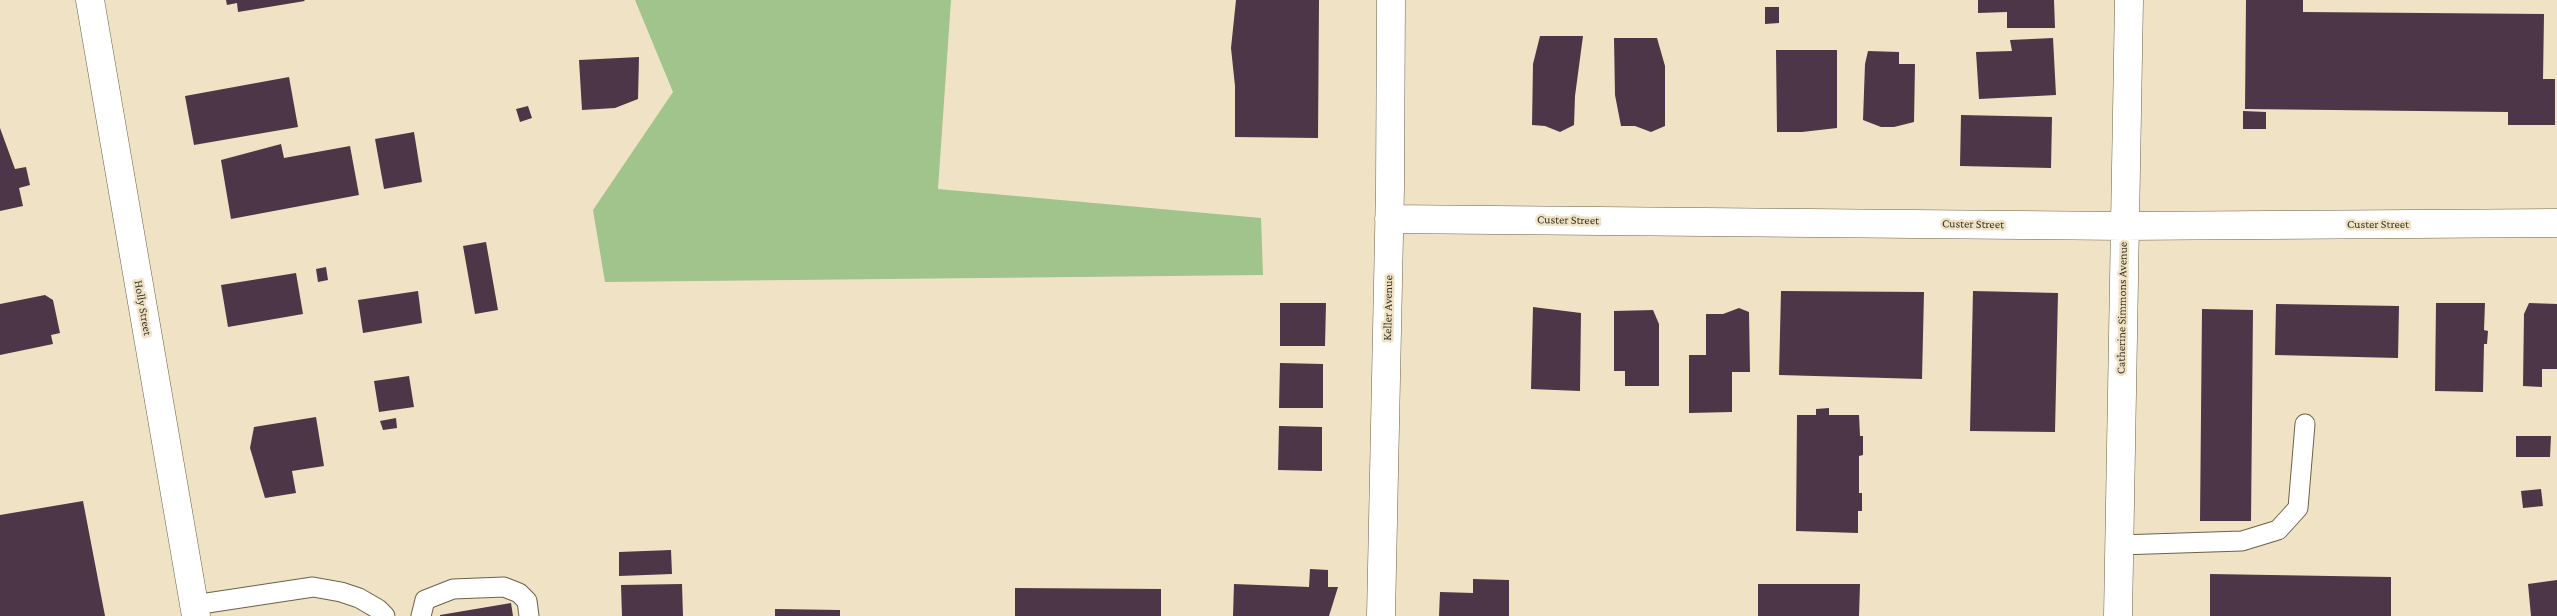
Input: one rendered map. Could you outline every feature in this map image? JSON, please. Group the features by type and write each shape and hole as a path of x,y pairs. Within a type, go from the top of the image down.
{"street":[{"name":"Holly Street","path":"90,0 195,611"},
{"name":"Keller Avenue","path":"1381,616 1390,218 1391,0"},
{"name":"Catherine Simmons Avenue","path":"2118,616 2129,0"},
{"name":"Custer Street","path":"1390,218 2124,226 2557,223"}],"lane":[{"path":"2119,545 2242,541 2278,530 2298,508 2305,424"},
{"path":"195,611 313,587 341,592 359,598 378,609 385,616"},
{"path":"421,616 425,600 453,590 504,587 519,593 527,601 529,616"}],"green space":[{"path":"635,0 951,0 938,189 1261,218 1263,275 605,282 593,210 673,92"}],"building":[{"path":"226,0 305,1 238,12 237,3 227,5"},
{"path":"1236,0 1319,0 1318,138 1235,137 1235,86 1231,48"},
{"path":"1978,0 2054,0 2055,28 2007,28 2007,12 1978,13"},
{"path":"2246,0 2303,0 2303,12 2544,14 2543,79 2555,79 2555,125 2508,125 2508,112 2245,109"},
{"path":"1765,7 1779,7 1779,23 1765,24"},
{"path":"1540,36 1583,36 1575,96 1574,125 1560,132 1545,126 1532,125 1533,64"},
{"path":"1614,38 1657,38 1665,66 1665,126 1651,132 1635,126 1621,126 1615,95"},
{"path":"2053,38 2056,95 1979,99 1976,52 2012,51 2010,40"},
{"path":"1776,50 1837,50 1837,128 1802,132 1777,132"},
{"path":"1868,51 1899,52 1899,64 1915,64 1914,122 1894,127 1881,127 1863,120 1865,64"},
{"path":"639,57 638,99 615,108 582,110 579,60"},
{"path":"289,77 298,127 194,145 185,96"},
{"path":"528,106 532,118 520,122 516,109"},
{"path":"2243,111 2266,112 2266,129 2243,129"},
{"path":"1961,115 2052,117 2051,168 1960,166"},
{"path":"0,128 15,169 26,167 30,185 19,188 23,206 0,211"},
{"path":"414,132 422,182 384,189 375,139"},
{"path":"281,144 284,158 350,146 359,195 231,219 221,160"},
{"path":"486,242 498,310 475,314 463,246"},
{"path":"326,267 328,280 318,282 316,269"},
{"path":"296,273 303,314 228,327 221,285"},
{"path":"418,291 422,323 363,333 358,300"},
{"path":"1781,291 1924,292 1922,379 1779,375"},
{"path":"1973,291 2058,293 2055,432 1970,431"},
{"path":"45,295 53,300 60,333 51,335 53,344 0,355 0,304"},
{"path":"1280,303 1326,303 1325,346 1280,346"},
{"path":"2436,303 2485,303 2484,330 2488,331 2487,344 2484,344 2483,392 2435,391"},
{"path":"2529,303 2557,304 2557,369 2542,369 2542,387 2523,386 2524,314"},
{"path":"2276,304 2399,306 2398,358 2275,355"},
{"path":"1533,307 1581,313 1580,391 1531,389"},
{"path":"1739,308 1749,312 1750,372 1732,372 1732,412 1689,413 1689,355 1706,355 1706,314 1723,314"},
{"path":"2202,309 2253,310 2251,521 2200,521"},
{"path":"1653,310 1659,324 1659,386 1625,386 1625,371 1614,371 1614,311"},
{"path":"1280,363 1323,364 1323,408 1279,408"},
{"path":"409,376 414,407 379,412 374,381"},
{"path":"1829,408 1829,415 1859,415 1860,436 1863,436 1863,455 1859,456 1859,493 1862,493 1862,511 1858,511 1858,533 1796,531 1797,415 1816,415 1816,409"},
{"path":"316,417 324,466 292,471 296,493 265,498 250,448 254,427"},
{"path":"396,418 397,428 383,430 380,421"},
{"path":"1279,426 1322,427 1322,471 1278,470"},
{"path":"2516,436 2551,436 2550,457 2516,457"},
{"path":"2541,489 2543,506 2523,508 2521,491"},
{"path":"83,501 105,616 0,616 0,515"},
{"path":"671,550 672,574 619,576 619,552"},
{"path":"1310,569 1328,570 1328,587 1338,587 1329,616 1233,616 1234,584 1309,587"},
{"path":"2210,574 2391,577 2391,616 2210,616"},
{"path":"1473,579 1509,580 1509,616 1439,616 1440,592 1473,593"},
{"path":"2557,580 2557,616 2531,616 2528,584"},
{"path":"682,584 683,616 622,616 621,585"},
{"path":"1758,584 1860,584 1859,616 1758,616"},
{"path":"1015,588 1161,589 1161,616 1015,616"},
{"path":"511,603 513,616 440,616 440,615"},
{"path":"775,609 840,610 840,616 775,616"}]}
